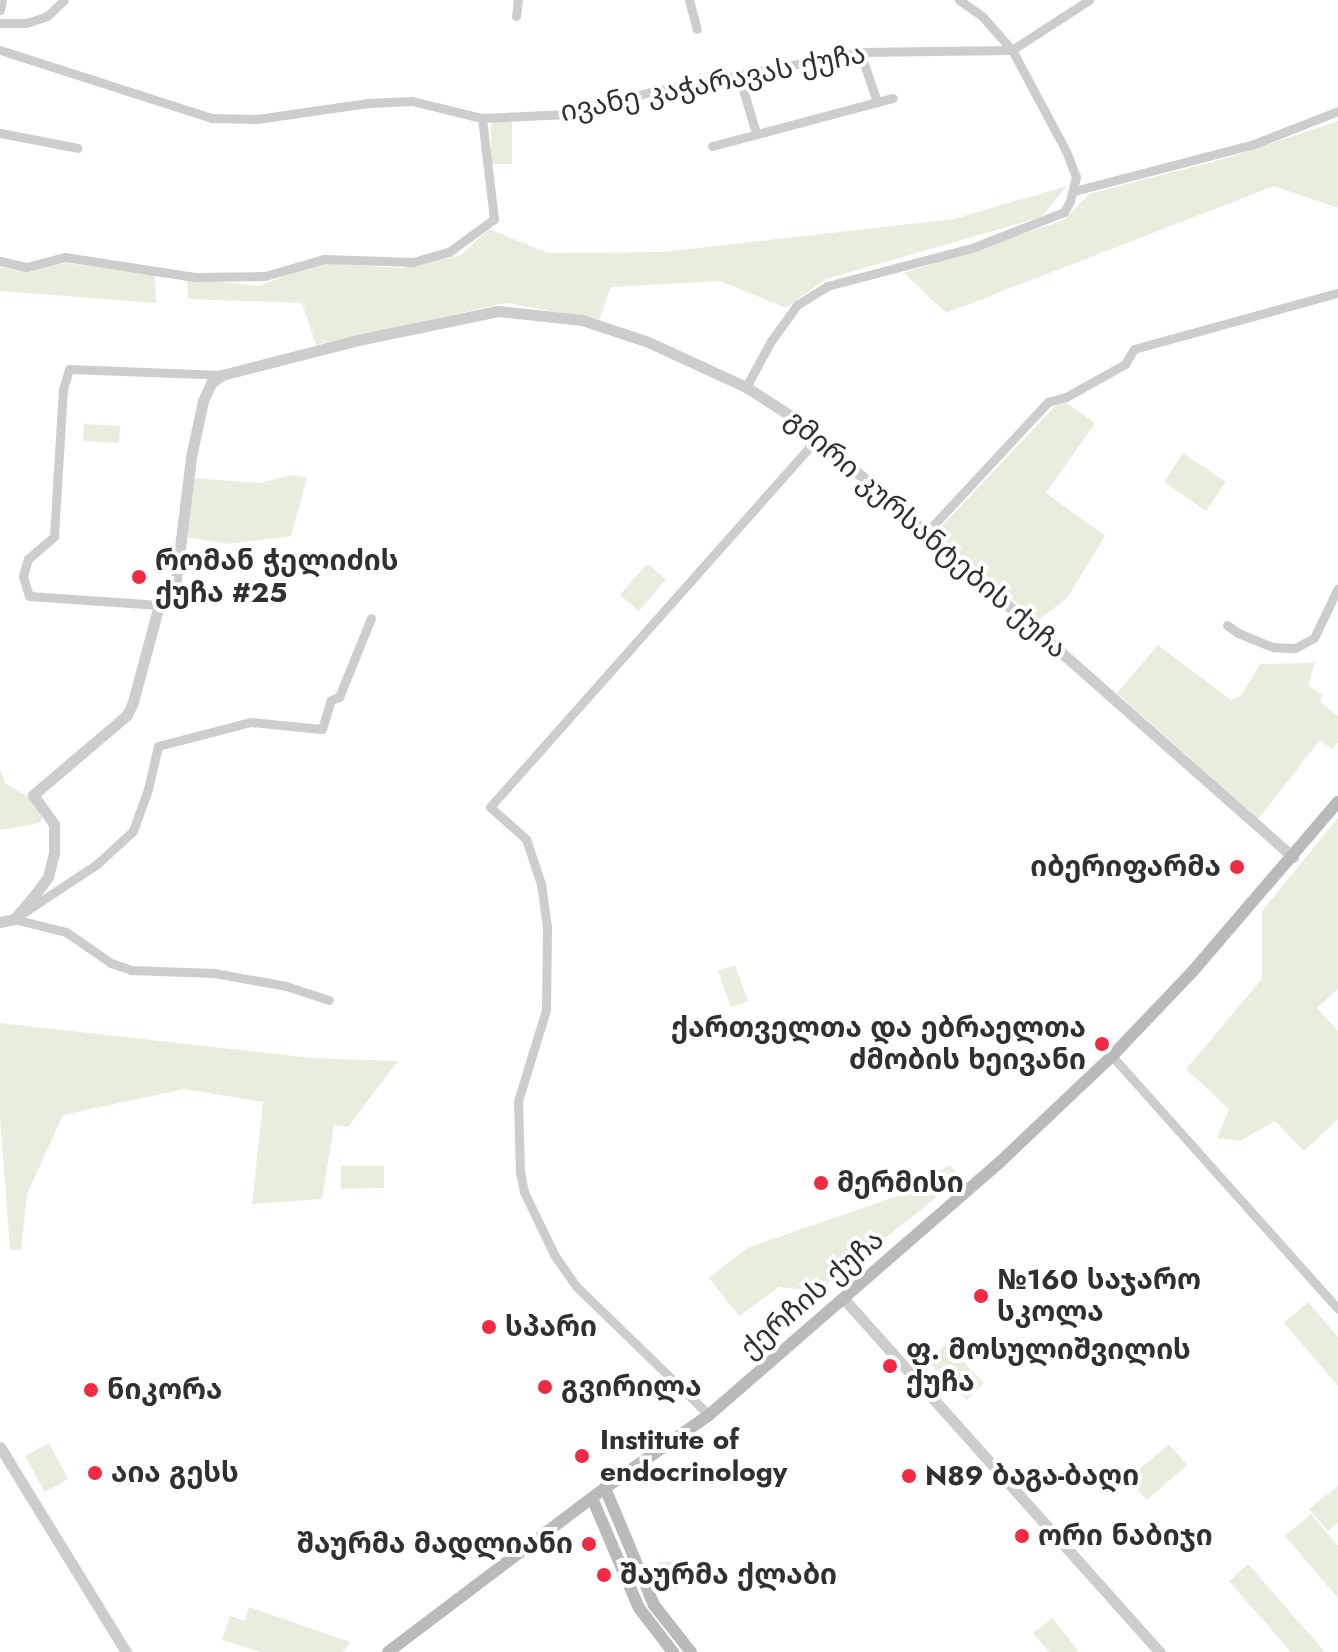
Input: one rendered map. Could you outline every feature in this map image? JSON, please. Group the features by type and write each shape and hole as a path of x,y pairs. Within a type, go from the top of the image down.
{"main road":[{"name":"ქერჩის ქუჩა","path":"388,1652 605,1488 709,1415 1001,1161 1112,1056 1193,971 1338,802"},
{"path":"605,1488 675,1648"},
{"path":"592,1498 639,1608 675,1648 691,1652"},
{"path":"614,1548 628,1542"}],"street":[{"path":"0,10 2,0"},
{"path":"0,23 26,23 47,16 64,0"},
{"path":"516,16 518,0"},
{"path":"689,0 697,29"},
{"path":"746,387 771,341 797,305 827,286 972,248 1064,212 1074,191 1076,177 1066,151 1012,50 982,16 959,0"},
{"path":"1012,50 1089,0"},
{"name":"ივანე კაჭარავას ქუჩა","path":"0,50 212,118 257,119 368,103 412,101 482,118 581,112 650,92 860,52 1012,50"},
{"path":"860,52 877,102"},
{"path":"739,76 756,133"},
{"path":"712,146 893,98"},
{"path":"1074,191 1254,144 1338,111"},
{"path":"0,261 26,267 65,257 194,277 265,276 324,259 413,262 449,252 494,219 482,118"},
{"path":"0,133 78,148"},
{"path":"927,532 1048,402 1066,397 1125,364 1134,349 1338,293"},
{"path":"1326,296 1338,305"},
{"name":"გმირი კურსანტების ქუჩა","path":"222,375 358,340 511,312 582,320 646,341 746,387 819,436 1293,857"},
{"path":"159,605 29,596 23,576 28,559 54,536 63,389 69,369 222,375"},
{"path":"14,919 48,877 54,853 54,824 33,795 127,715 133,702 159,605 176,580 191,457 203,401 211,383 222,375"},
{"path":"709,1415 576,1286 554,1254 524,1192 520,1172 518,1101 546,1010 547,927 541,884 526,839 490,807 819,436"},
{"path":"1227,625 1238,633 1273,647 1295,648 1314,638 1338,588"},
{"path":"0,922 14,919 97,864 133,831 158,746 250,722 322,729 331,700 339,697 371,618"},
{"path":"14,919 66,932 111,963 131,970 214,973 286,986 329,1000"},
{"path":"1112,1056 1338,1309"},
{"path":"844,1299 1160,1652"},
{"path":"0,1447 126,1652"}],"green space":[{"path":"1338,121 1338,208 1274,186 946,313 904,273 1064,220 1089,194 1227,158"},
{"path":"491,122 512,122 512,164 491,164"},
{"path":"1067,186 1041,217 826,279 786,308 720,281 611,287 599,320 506,303 316,345 302,303 188,299 187,278 259,286 318,263 403,268 461,255 489,229 548,253 662,252 954,219"},
{"path":"66,263 155,275 156,303 0,291 0,267 22,271"},
{"path":"1059,402 1065,402 1095,423 1046,493 1105,536 1067,598 1037,621 937,535 939,529"},
{"path":"84,424 120,426 119,443 83,441"},
{"path":"1183,453 1226,482 1206,511 1164,482"},
{"path":"293,475 307,478 291,536 228,544 187,537 192,478 259,483"},
{"path":"647,564 666,579 639,611 620,595"},
{"path":"1158,645 1231,700 1241,696 1260,664 1315,663 1308,685 1322,695 1320,702 1338,716 1338,742 1332,749 1320,740 1258,819 1117,693"},
{"path":"0,770 6,784 33,799 43,815 40,823 0,830"},
{"path":"1338,818 1338,989 1317,1008 1338,1031 1338,1119 1304,1151 1275,1121 1240,1141 1217,1138 1229,1109 1186,1069 1262,979 1262,911"},
{"path":"735,965 748,1001 731,1007 718,971"},
{"path":"0,1023 312,1058 398,1061 348,1127 334,1125 322,1199 252,1204 263,1102 184,1089 63,1115 27,1194 21,1250 10,1250 0,1116"},
{"path":"949,1165 962,1177 818,1291 779,1287 739,1316 709,1278 747,1248 907,1193"},
{"path":"341,1166 384,1166 384,1188 341,1189"},
{"path":"1308,1302 1338,1337 1338,1386 1284,1323"},
{"path":"946,1344 984,1383 967,1400 928,1362"},
{"path":"49,1443 68,1479 45,1492 25,1456"},
{"path":"1169,1444 1187,1465 1147,1500 1128,1479"},
{"path":"1338,1486 1338,1523 1328,1531 1309,1509"},
{"path":"1311,1514 1338,1546 1338,1598 1285,1536"},
{"path":"677,1560 691,1580 676,1590 657,1563"},
{"path":"1248,1564 1325,1652 1291,1652 1229,1581"},
{"path":"249,1607 350,1642 343,1652 261,1652 222,1640 230,1616 245,1621"},
{"path":"1052,1618 1078,1650 1076,1652 1049,1652 1033,1633"}],"place":[{"name":"რომან ჭელიძის ქუჩა #25","path":"139,577"},
{"name":"იბერიფარმა","path":"1237,867"},
{"name":"ქართველთა და ებრაელთა ძმობის ხეივანი","path":"1102,1044"},
{"name":"მერმისი","path":"821,1183"},
{"name":"№160 საჯარო სკოლა","path":"981,1296"},
{"name":"სპარი","path":"489,1327"},
{"name":"ფ. მოსულიშვილის ქუჩა","path":"890,1366"},
{"name":"გვირილა","path":"545,1387"},
{"name":"ნიკორა","path":"91,1390"},
{"name":"Institute of endocrinology","path":"582,1456"},
{"name":"აია გესს","path":"95,1473"},
{"name":"N89 ბაგა-ბაღი","path":"909,1476"},
{"name":"ორი ნაბიჯი","path":"1022,1536"},
{"name":"შაურმა მადლიანი","path":"589,1544"},
{"name":"შაურმა ქლაბი","path":"604,1575"}]}
